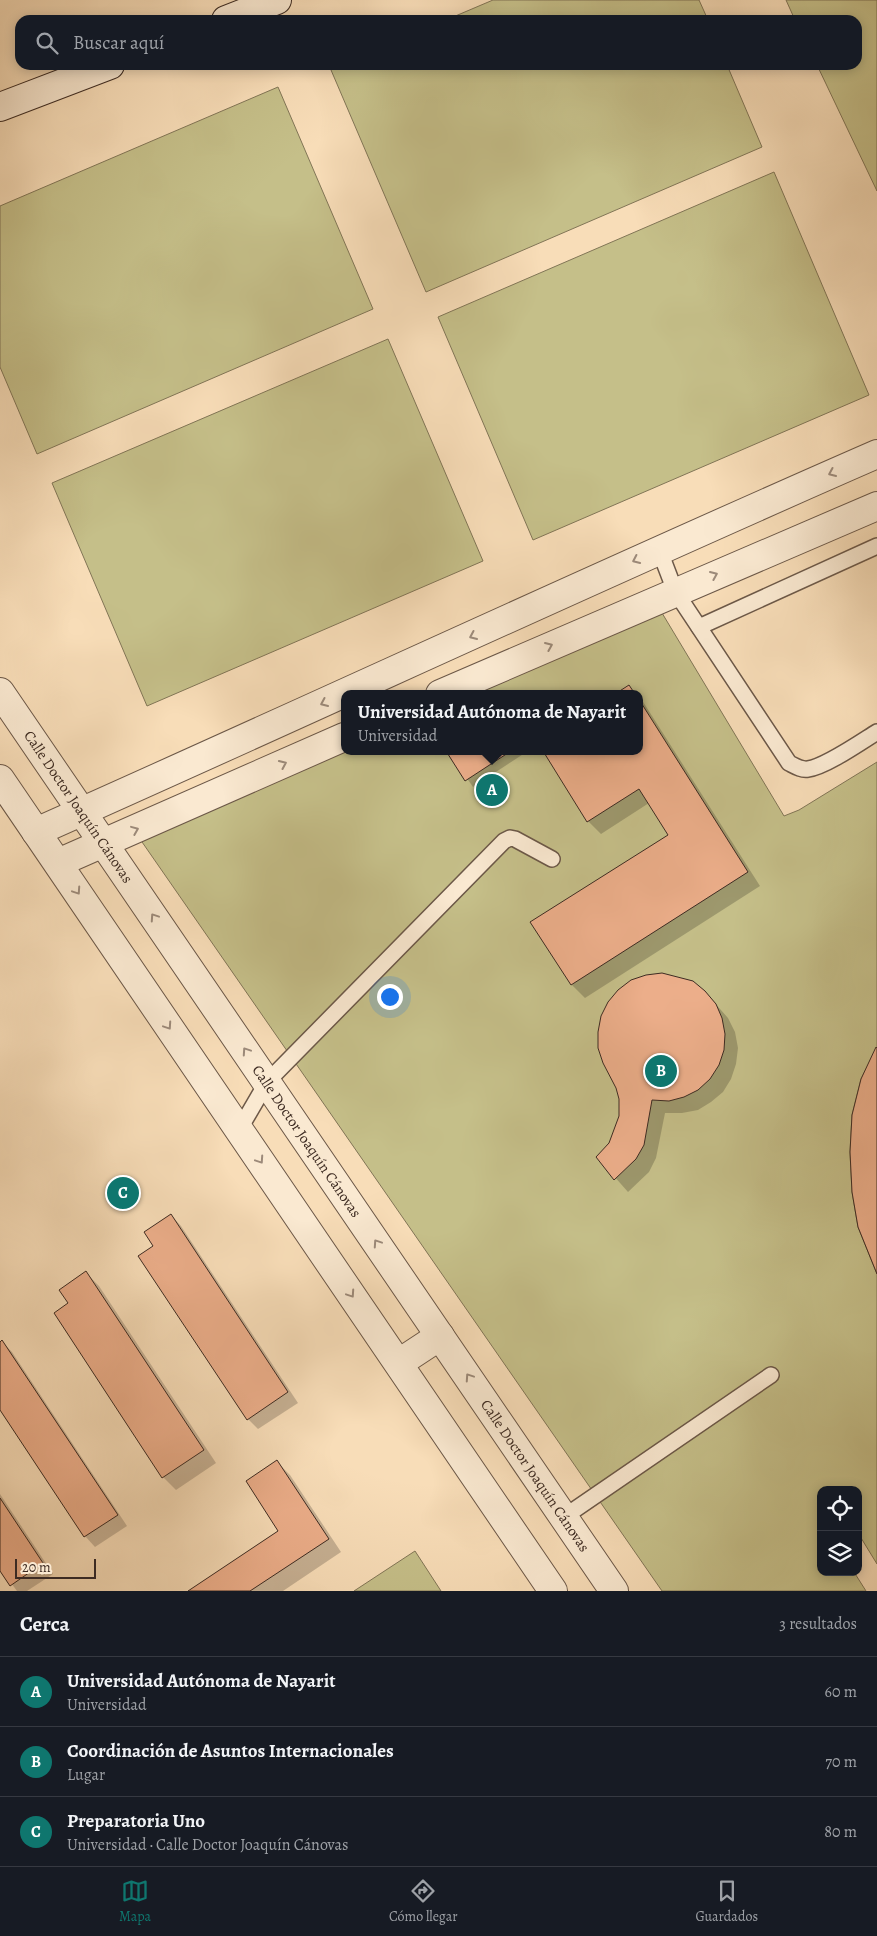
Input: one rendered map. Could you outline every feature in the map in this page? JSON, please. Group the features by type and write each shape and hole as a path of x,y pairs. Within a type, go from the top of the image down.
{"street":[{"path":"239,15 277,0"},
{"path":"0,107 97,70"},
{"path":"353,690 660,549 877,454"},
{"path":"449,690 675,591 877,506"},
{"path":"504,622 514,661"},
{"name":"Calle Doctor Joaquín Cánovas","path":"0,692 614,1591"},
{"path":"36,832 341,695"},
{"path":"58,863 341,737"},
{"path":"0,779 553,1591"},
{"path":"398,1363 440,1336"}],"lane":[{"path":"699,627 877,546"},
{"path":"660,549 675,591 789,763 800,768 809,769 842,754 877,732"},
{"path":"238,1130 267,1082 504,841 510,838 515,839 552,859"},
{"path":"564,1517 771,1375"}],"shaded area":[{"path":"493,0 699,0 706,15 458,15"},
{"path":"786,0 877,0 877,191 819,70 862,70 862,15 793,15"},
{"path":"331,70 729,70 762,147 426,292"},
{"path":"278,87 373,309 37,454 0,367 0,206"},
{"path":"774,172 869,395 533,540 438,317"},
{"path":"388,339 483,561 147,706 52,483"},
{"path":"656,603 784,816 799,810 877,762 877,1048 861,1079 852,1115 850,1152 852,1192 858,1227 877,1274 877,1564 862,1540 862,1486 817,1486 817,1576 857,1576 866,1591 662,1591 133,829 341,752 341,755 643,755 643,690 455,690"},
{"path":"415,1551 441,1591 354,1591"}],"building":[{"path":"629,685 632,690 621,690"},
{"path":"643,706 748,872 571,985 530,922 668,835 639,789 587,822 545,755 643,755"},
{"path":"449,755 505,755 465,781"},
{"path":"662,973 693,981 716,1004 722,1018 725,1034 724,1050 719,1065 710,1079 698,1090 684,1097 669,1101 652,1100 644,1145 636,1159 614,1180 596,1157 609,1143 619,1116 619,1099 616,1088 603,1063 598,1048 601,1016 608,1002 618,990 631,980 646,975"},
{"path":"876,1047 877,1274 858,1227 852,1192 850,1152 852,1115 861,1079"},
{"path":"171,1214 288,1392 247,1420 138,1256 153,1246 144,1232"},
{"path":"86,1271 204,1450 162,1478 54,1313 68,1303 59,1290"},
{"path":"2,1340 118,1515 84,1537 0,1410 0,1342"},
{"path":"277,1460 329,1539 250,1591 188,1591 278,1531 246,1481"},
{"path":"0,1498 43,1563 10,1586 0,1571"}],"place":[{"name":"Universidad Autónoma de Nayarit","path":"492,790"},
{"name":"Coordinación de Asuntos Internacionales","path":"661,1071"},
{"name":"Preparatoria Uno","path":"123,1193"}]}
